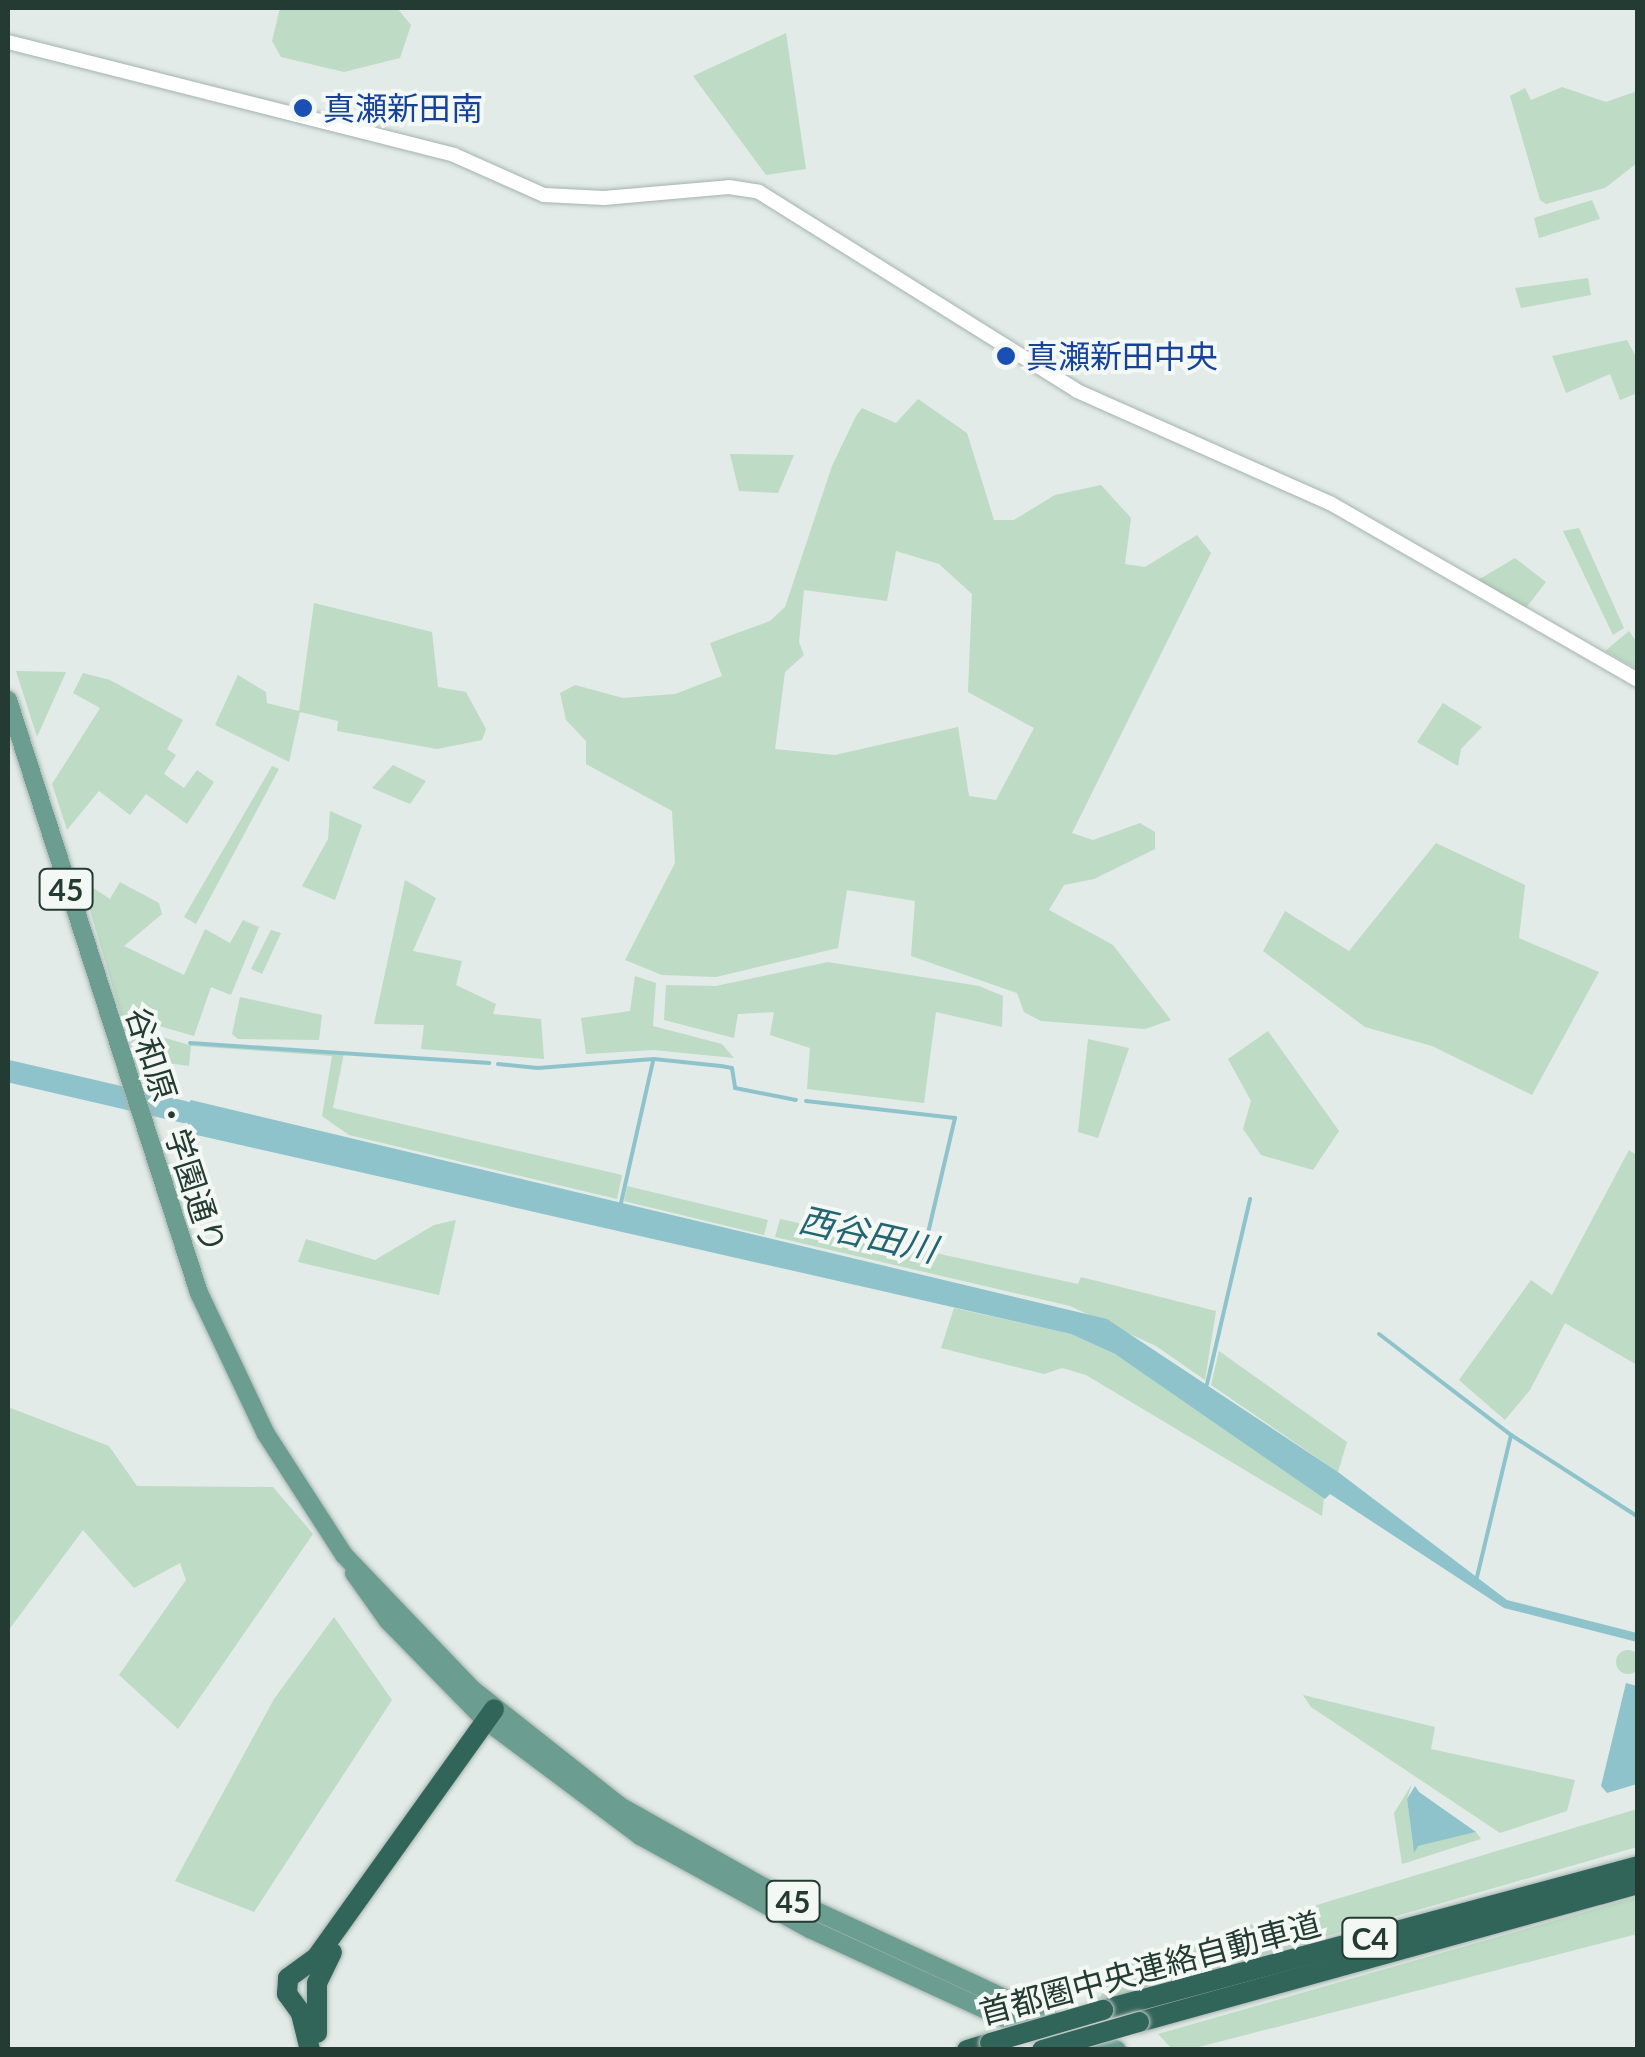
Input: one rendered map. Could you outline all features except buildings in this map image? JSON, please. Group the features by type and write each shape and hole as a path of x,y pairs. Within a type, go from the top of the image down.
{"highway":[{"path":"310,2050 286,1984 316,1958 490,1714"},
{"name":"首都圏中央連絡自動車道","path":"967,2050 1638,1866"},
{"path":"320,2050 317,1982 374,1879"},
{"name":"首都圏中央連絡自動車道","path":"1042,2050 1638,1884"}],"main road":[{"name":"谷和原・学園通り","path":"8,700 140,1124 235,1376 368,1598 490,1714 640,1836 810,1929 1073,2050"},
{"name":"谷和原・学園通り","path":"490,1714 584,1783 691,1849 1117,2050"}],"street":[{"path":"8,42 454,155 544,195 604,198 729,187 759,192 1067,386 1330,503 1638,680"}],"green space":[{"path":"280,8 397,8 411,25 400,58 344,72 281,57 272,41"},
{"path":"786,33 806,169 766,175 693,76"},
{"path":"1562,87 1606,102 1637,91 1637,163 1605,188 1546,204 1540,200 1510,96 1525,88 1531,100"},
{"path":"1592,200 1600,219 1539,238 1534,218"},
{"path":"1588,278 1591,295 1521,308 1515,288"},
{"path":"1627,340 1637,359 1637,393 1620,400 1610,374 1566,393 1552,356"},
{"path":"918,399 967,433 994,520 1014,520 1055,495 1101,485 1131,518 1125,564 1145,567 1197,535 1211,553 1072,833 1093,840 1140,823 1155,832 1155,849 1094,879 1064,885 1049,910 1113,945 1171,1020 1145,1029 1041,1021 1024,1012 1017,993 911,956 915,901 847,890 838,948 716,977 662,975 625,960 675,863 672,811 586,764 586,741 566,720 560,693 575,685 623,698 675,694 722,676 710,643 770,621 785,607 832,466 856,416 862,408 896,423","holes":["896,551 939,564 972,594 968,692 1034,728 996,800 969,796 958,727 835,755 775,749 785,672 804,655 799,642 804,590 887,601"]},
{"path":"730,454 794,455 778,493 739,491"},
{"path":"1579,528 1624,628 1613,635 1563,531"},
{"path":"1515,558 1546,582 1526,608 1478,580"},
{"path":"314,603 432,632 438,687 466,692 486,729 482,740 437,749 337,731 338,721 300,712 289,762 215,725 238,675 266,692 267,703 299,711"},
{"path":"1629,631 1637,643 1637,669 1605,651"},
{"path":"16,671 66,672 37,737"},
{"path":"83,673 110,680 183,720 167,749 176,755 164,774 184,788 197,770 214,782 187,824 146,794 130,815 99,791 67,830 52,784 100,708 73,693"},
{"path":"1443,703 1482,727 1461,749 1458,766 1417,742"},
{"path":"393,765 426,781 410,804 372,788"},
{"path":"272,766 279,769 196,924 184,917"},
{"path":"330,811 362,825 335,900 302,886 328,839"},
{"path":"1436,843 1525,885 1519,938 1599,972 1532,1095 1432,1046 1365,1027 1263,951 1285,911 1349,951"},
{"path":"81,880 110,899 120,882 159,903 162,914 124,946 184,975 205,929 230,943 243,920 259,927 231,995 211,987 194,1036 121,1015"},
{"path":"405,880 436,898 413,951 462,961 456,985 496,1004 493,1014 541,1019 544,1059 421,1049 424,1025 374,1024"},
{"path":"271,930 281,933 262,974 251,969"},
{"path":"828,962 979,986 1003,996 1002,1027 936,1012 924,1103 807,1089 810,1048 770,1035 774,1012 738,1014 734,1038 664,1020 666,985 716,986"},
{"path":"635,976 656,983 653,1026 722,1044 734,1058 654,1050 586,1054 581,1018 630,1011"},
{"path":"240,997 322,1015 319,1040 238,1039 232,1034"},
{"path":"128,1030 189,1045 344,1053 333,1108 622,1175 617,1199 349,1135 322,1116 332,1056 191,1046 189,1066 160,1062 132,1044"},
{"path":"1268,1031 1339,1131 1313,1170 1261,1155 1243,1129 1251,1101 1228,1059"},
{"path":"1088,1039 1129,1048 1098,1138 1078,1132"},
{"path":"1629,1150 1638,1156 1637,1365 1565,1323 1530,1390 1505,1420 1459,1380 1531,1280 1552,1295"},
{"path":"627,1186 768,1220 764,1235 624,1201"},
{"path":"780,1219 1078,1284 1081,1277 1216,1311 1205,1380 1156,1346 1070,1306 775,1237"},
{"path":"456,1220 439,1295 298,1262 306,1239 375,1260 434,1225"},
{"path":"954,1308 1071,1334 1115,1354 1324,1497 1322,1516 1086,1375 1062,1368 1044,1374 941,1348"},
{"path":"1219,1351 1347,1442 1338,1472 1211,1385"},
{"path":"8,1407 109,1446 137,1486 273,1487 313,1534 178,1729 119,1675 186,1580 180,1563 134,1588 83,1530 8,1631"},
{"path":"334,1617 392,1700 254,1912 175,1881 274,1699"},
{"path":"1628,1650 1640,1662 1628,1674 1616,1662"},
{"path":"1303,1695 1435,1727 1431,1749 1575,1780 1567,1811 1500,1833 1311,1707"},
{"path":"1412,1784 1407,1799 1413,1847 1476,1832 1481,1839 1402,1864 1394,1813"},
{"path":"1637,1809 1637,1847 1100,2001 1107,1968"},
{"path":"1637,1897 1637,1934 1191,2049 1172,2049 1158,2034"}],"water":[{"path":"191,1100 1107,1319 1338,1472 1507,1600 1637,1633 1637,1642 1504,1608 1330,1494 1325,1499 1115,1354 1071,1334 192,1134 187,1122 160,1114 153,1102 184,1109"},
{"path":"1626,1683 1637,1686 1637,1784 1607,1793 1601,1786"},
{"path":"1415,1786 1476,1832 1418,1846 1414,1853 1407,1799"}],"waterway":[{"path":"190,1043 489,1063"},
{"path":"498,1064 538,1068 654,1059 721,1066 732,1068 735,1088 796,1100"},
{"path":"621,1203 653,1061"},
{"name":"西谷田川","path":"8,1071 184,1112"},
{"path":"806,1101 955,1118 925,1246"},
{"path":"1207,1384 1250,1199"},
{"path":"1379,1334 1511,1435 1638,1517"},
{"path":"1476,1581 1511,1435"}],"place":[{"name":"真瀬新田南","path":"303,108"},
{"name":"真瀬新田中央","path":"1006,356"}]}
